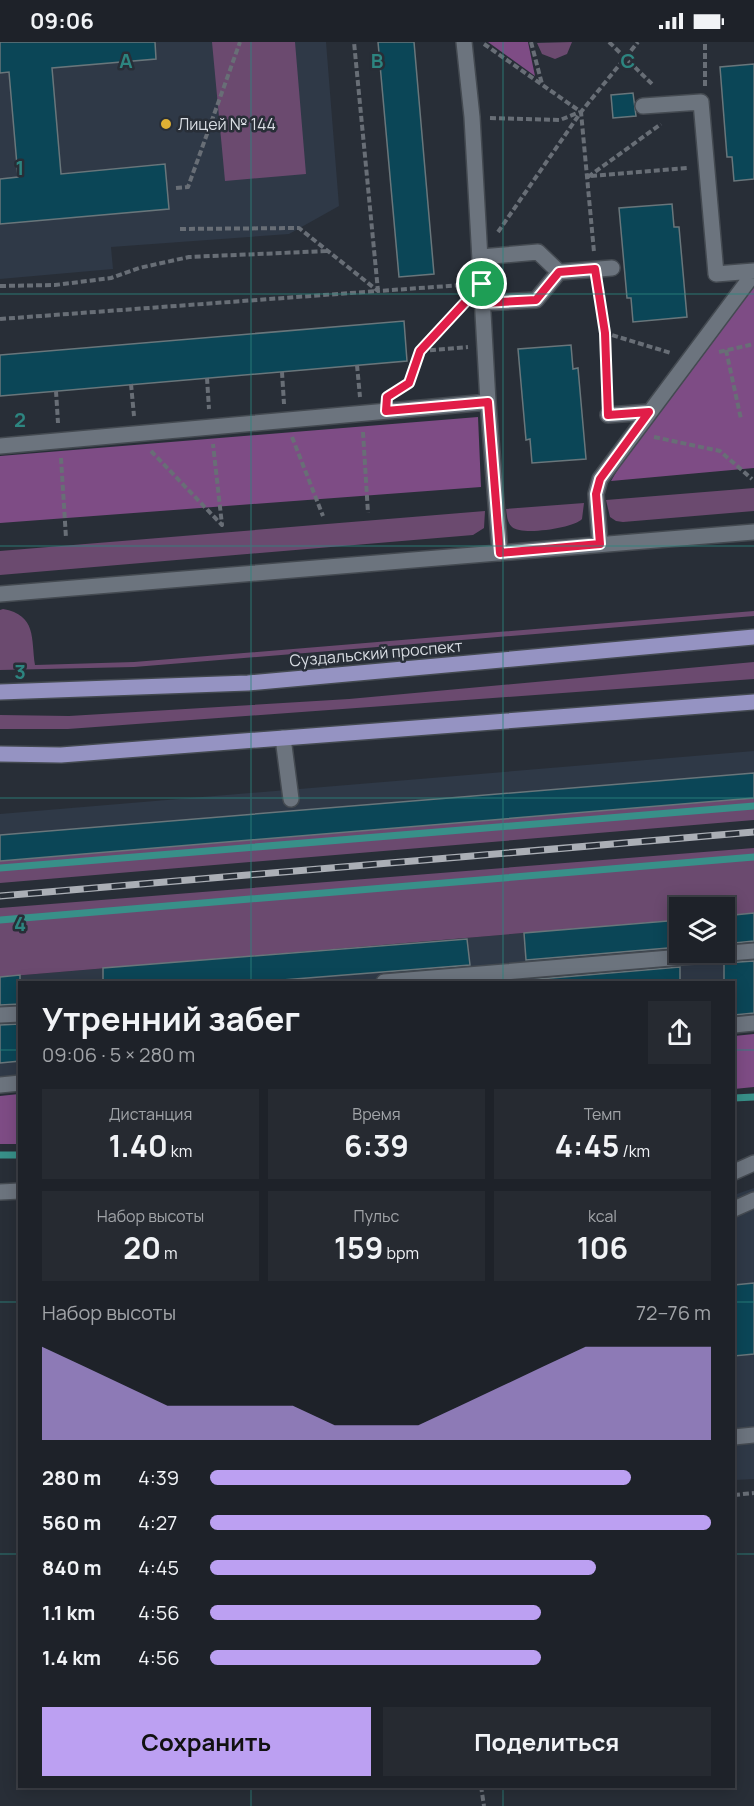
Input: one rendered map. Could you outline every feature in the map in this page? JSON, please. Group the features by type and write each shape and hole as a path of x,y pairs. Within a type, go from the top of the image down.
{"main road":[{"name":"Суздальский проспект","path":"0,692 248,683 754,637"},
{"path":"0,754 61,755 754,702"}],"street":[{"path":"464,42 472,117 488,402 500,553"},
{"path":"643,106 701,102 716,274 754,272"},
{"path":"481,257 538,252 559,272"},
{"path":"483,303 536,300 559,272 612,268"},
{"path":"600,544 596,494 600,479 754,272"},
{"path":"0,446 488,402"},
{"path":"608,415 649,412"},
{"path":"0,594 754,532"},
{"path":"284,738 291,799"},
{"path":"396,981 754,951"},
{"path":"0,1015 18,1014"},
{"path":"735,1025 754,1023"},
{"path":"0,1085 18,1083"},
{"path":"735,1172 754,1163"},
{"path":"0,1192 18,1191"},
{"path":"735,1209 754,1200"},
{"path":"735,1437 754,1435"}],"path":[{"path":"176,188 188,187 240,42"},
{"path":"354,42 378,291"},
{"path":"481,42 581,112 595,269 605,333 608,415"},
{"path":"531,42 542,85"},
{"path":"588,177 671,117 673,105 609,42"},
{"path":"481,257 581,112 638,42"},
{"path":"701,102 706,79 705,42"},
{"path":"472,117 560,120 581,112"},
{"path":"588,177 707,166"},
{"path":"180,229 299,228 378,291"},
{"path":"0,286 55,285 111,278 139,268 189,257 328,251"},
{"path":"0,320 482,284"},
{"path":"386,411 387,397 409,383 420,351 482,284"},
{"path":"605,333 690,358 754,344"},
{"path":"420,351 486,345"},
{"path":"726,350 741,419"},
{"path":"357,365 369,513"},
{"path":"282,372 286,420 323,516"},
{"path":"131,384 135,434 222,525 207,378"},
{"path":"56,391 66,538"},
{"path":"633,432 720,451 752,479"},
{"path":"735,1495 754,1493"},
{"path":"481,1788 484,1806"}],"shaded area":[{"name":"Лицей № 144","path":"0,42 326,42 339,206 289,234 111,247 113,269 0,279"},
{"path":"212,42 295,42 306,174 225,181"},
{"path":"488,42 528,42 535,76"},
{"path":"572,42 567,54 555,59 542,54 537,43"},
{"path":"754,281 754,468 611,481 624,459"},
{"path":"478,417 481,487 0,523 0,456"},
{"path":"754,488 754,511 623,522 610,517 606,500"},
{"path":"584,503 582,519 577,522 559,528 536,531 518,530 512,527 508,521 506,509"},
{"path":"485,511 484,528 473,535 0,575 0,551"},
{"path":"0,610 14,612 27,622 32,637 35,665 134,662 754,611 754,616 134,667 0,670"},
{"path":"754,662 754,679 68,729 0,729 0,715 69,716 349,699"},
{"path":"754,751 754,798 0,861 0,814"},
{"path":"754,798 754,820 0,883 0,861"},
{"path":"754,848 754,913 735,915 735,897 669,897 669,921 0,977 0,908"},
{"path":"754,913 754,1016 735,1018 735,981 18,981 18,1077 0,1079 0,977 669,921 669,963 735,963 735,915"},
{"path":"754,1034 754,1087 735,1089 735,1036"},
{"path":"18,1094 18,1144 0,1144 0,1096"},
{"path":"754,1188 754,1479 735,1480 735,1195"}],"building":[{"path":"0,42 155,42 156,59 52,68 61,174 165,164 169,209 0,224 0,179 18,177 9,72 0,73"},
{"path":"378,42 414,42 434,274 399,277"},
{"path":"754,64 754,179 734,181 732,157 727,157 720,67"},
{"path":"633,93 636,116 613,118 611,95"},
{"path":"672,204 674,227 679,227 687,317 633,322 631,298 627,298 619,208"},
{"path":"404,321 407,361 0,396 0,355"},
{"path":"571,345 573,369 578,368 586,459 532,463 530,439 526,440 518,349"},
{"path":"754,773 754,798 0,861 0,835"},
{"path":"754,913 754,941 735,943 735,915"},
{"path":"669,921 669,948 526,960 524,933"},
{"path":"467,939 470,965 270,981 103,981 103,968"},
{"path":"754,961 754,1013 735,1015 735,981 724,981 724,963"},
{"path":"680,967 680,981 528,980"},
{"path":"20,975 18,1004 0,1005 0,977"},
{"path":"18,1024 18,1061 0,1063 0,1025"},
{"path":"754,1283 754,1354 735,1356 735,1285"}],"waterway":[{"path":"0,868 754,806"},
{"path":"0,920 754,857"},
{"path":"735,1098 754,1097"},
{"path":"0,1155 18,1155"}],"railway":[{"path":"0,896 754,832"}],"place":[{"name":"Лицей № 144","path":"166,124"}],"route":[{"path":"595,269 605,333 608,415 649,412 600,479 596,494 600,544 500,553 488,402 386,411 387,397 409,383 420,351 482,284 483,303 536,300 559,272 595,269"}]}
